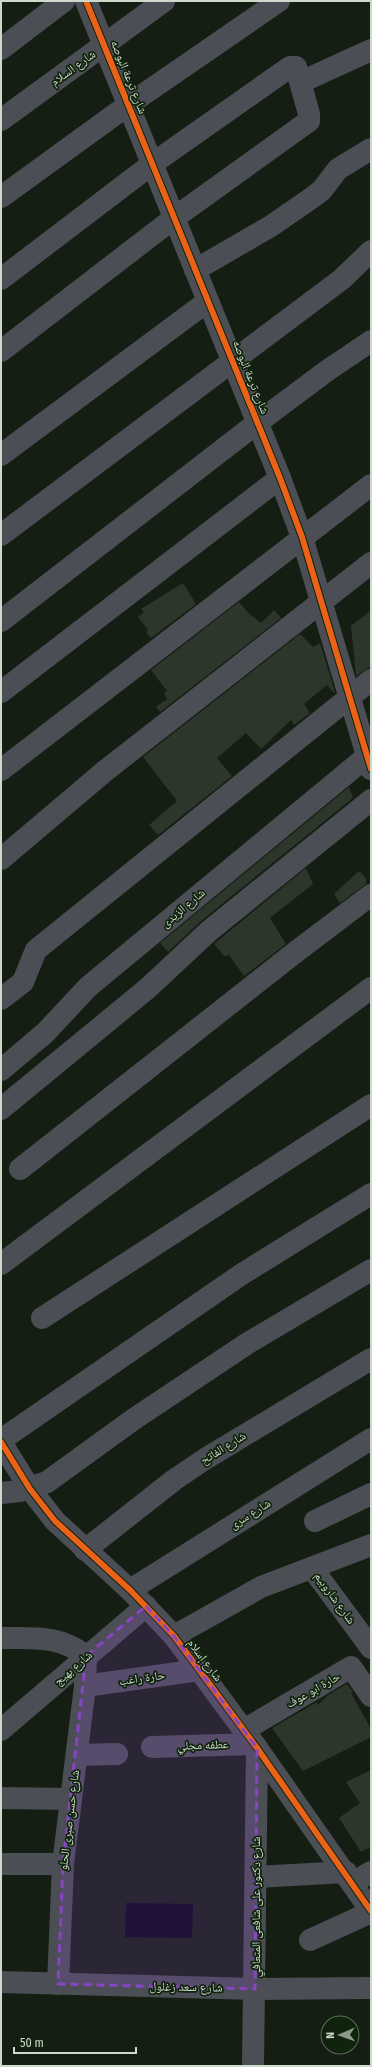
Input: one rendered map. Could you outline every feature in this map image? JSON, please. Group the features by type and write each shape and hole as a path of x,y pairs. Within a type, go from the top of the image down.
{"street":[{"path":"1,48 64,1"},
{"name":"شارع ترعة البوصه","path":"86,1 280,478 302,537 370,759"},
{"name":"شارع السلام","path":"1,120 164,1"},
{"path":"1,197 128,105 279,1"},
{"path":"301,82 371,50"},
{"path":"1,279 152,164 290,67 296,67 309,114 309,121 174,218 1,351"},
{"path":"195,270 270,226 313,197 322,190 338,169 371,149"},
{"path":"1,535 342,279 371,251"},
{"path":"1,455 208,301"},
{"path":"1,621 257,423 371,340"},
{"path":"1,692 280,478"},
{"path":"1,770 371,485"},
{"path":"1,859 105,771 371,563"},
{"path":"1,999 23,982 36,950 371,680"},
{"name":"شارع الزيدى","path":"1,1070 45,1034 88,987 370,759"},
{"path":"1,1109 148,988 209,931 371,800"},
{"path":"20,1169 290,956 371,895"},
{"path":"1,1264 371,988"},
{"path":"42,1318 371,1105"},
{"path":"1,1441 242,1274 371,1194"},
{"path":"1,1493 30,1489 54,1477 134,1418 248,1344 371,1270"},
{"name":"شارع الفاتح","path":"85,1550 174,1480 205,1459 371,1359"},
{"name":"شارع سرى","path":"130,1590 371,1439"},
{"name":"شارع إسلام","path":"1,1441 30,1489 55,1521 130,1590 174,1636 251,1740 357,1876 371,1911"},
{"path":"315,1521 371,1494"},
{"path":"174,1636 251,1592 371,1545"},
{"name":"شارع شاروبيم","path":"312,1568 371,1648"},
{"name":"شارع بهيج","path":"1,1730 146,1606"},
{"path":"1,1638 55,1640 72,1646 86,1656"},
{"name":"شارع حسن صبرى الحلو","path":"58,1984 63,1864 85,1686 86,1656"},
{"name":"حارة ابو عوف","path":"251,1740 351,1667 371,1696"},
{"name":"حارة راغب","path":"85,1686 199,1670"},
{"name":"عطفه مجلي","path":"152,1747 251,1740"},
{"name":"شارع دكتور على شافعى المتعافي","path":"251,1740 256,1877 253,2066"},
{"path":"77,1755 117,1754"},
{"path":"1,1798 71,1799"},
{"path":"1,1864 63,1864"},
{"path":"256,1877 357,1876"},
{"path":"310,1940 371,1911"},
{"name":"شارع سعد زغلول","path":"1,1982 255,1989 371,1988"}],"highlighted area":[{"path":"146,1606 174,1636 257,1748 255,1989 58,1984 63,1864 86,1656"}],"water":[{"path":"126,1903 193,1904 192,1938 125,1937"}],"building":[{"path":"183,583 196,604 151,638 146,632 148,630 138,617 144,612 141,609"},
{"path":"239,602 252,617 253,616 261,623 274,610 281,618 160,712 156,707 167,699 164,693 167,691 151,670"},
{"path":"371,610 371,666 356,676 351,626"},
{"path":"300,634 313,647 320,643 335,692 334,693 327,685 304,704 310,713 294,725 291,720 261,749 246,733 217,758 232,776 158,835 149,825 177,801 143,757"},
{"path":"349,787 353,798 201,921 168,952 160,943"},
{"path":"306,868 313,884 270,918 286,944 244,976 229,955 224,956 214,944"},
{"path":"359,871 366,878 366,884 340,903 334,894"},
{"path":"347,1684 353,1692 351,1693 371,1729 371,1737 303,1771 272,1728 317,1702 318,1705 328,1695"},
{"path":"371,1770 371,1847 361,1852 339,1818 360,1803 346,1782"}],"cycle path":[{"path":"86,1 280,478 302,537 371,769"},
{"path":"1,1442 30,1489 55,1521 130,1590 174,1636 257,1748 371,1911"}]}
